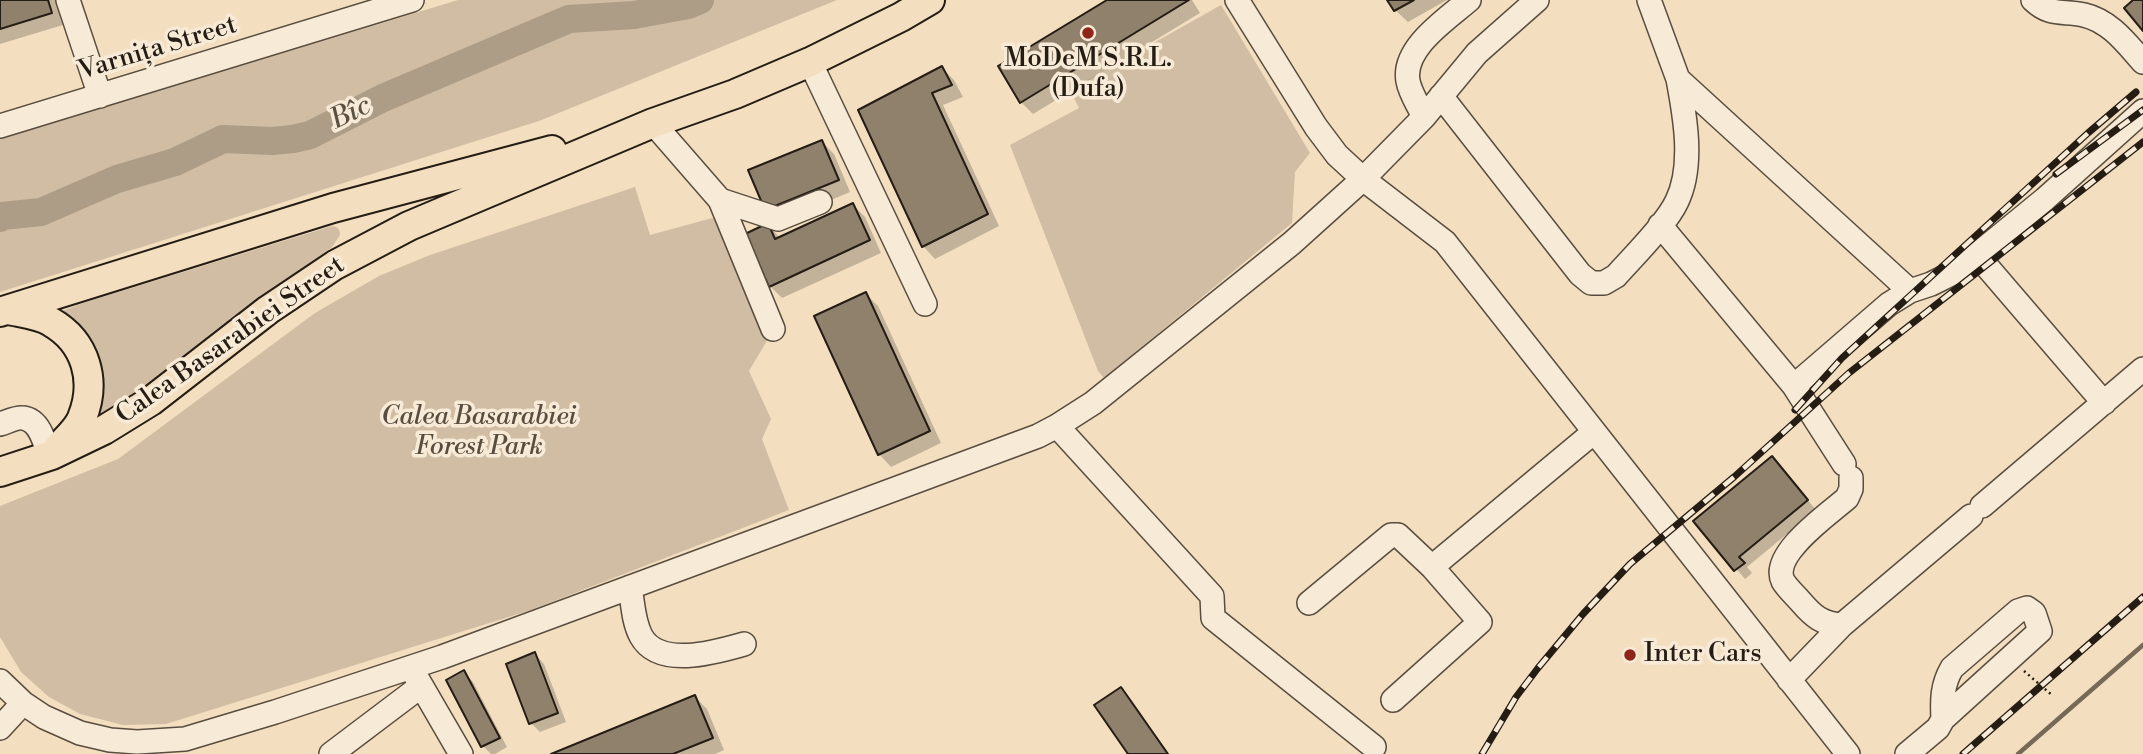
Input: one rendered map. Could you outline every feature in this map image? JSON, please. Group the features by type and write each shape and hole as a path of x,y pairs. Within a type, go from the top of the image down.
{"main road":[{"name":"Calea Basarabiei Street","path":"0,472 51,455 104,430 151,401 268,310 335,265 409,226 653,123 735,94 810,62 930,0"},
{"name":"Calea Basarabiei Street","path":"4,311 333,208 653,123"},
{"path":"4,311 50,321 74,340 86,365 90,391 82,421 51,455"}],"street":[{"path":"68,0 100,96"},
{"name":"Varnița Street","path":"0,126 412,0"},
{"path":"1237,0 1316,127 1337,155 1363,179 1445,242 1848,754"},
{"path":"1424,117 1408,82 1408,65 1419,44 1469,0"},
{"path":"0,681 23,703 44,717 80,733 110,740 185,739 262,716 416,677 631,587 1038,436 1093,403 1281,251 1363,179 1424,117 1477,53 1537,0"},
{"path":"1441,96 1580,274 1591,283 1604,282 1616,276 1660,225 1677,203 1685,180 1686,121 1678,79 1649,0"},
{"path":"2033,0 2052,12 2084,15 2102,22 2116,31 2143,62"},
{"path":"810,62 925,304"},
{"path":"1678,79 1910,291"},
{"path":"1794,386 1889,304 1910,291 1957,271 2045,200 2143,111"},
{"path":"653,123 720,200 773,330"},
{"path":"720,200 778,219 820,202"},
{"path":"1660,225 1794,386 1848,471 1851,489 1847,498 1790,549 1783,560 1781,572 1783,582 1815,617 1830,625 1842,625"},
{"path":"1977,255 2104,403"},
{"path":"1789,680 1842,625 2143,369"},
{"path":"0,424 28,419 39,428 51,455"},
{"path":"1057,426 1212,596 1213,618 1374,747"},
{"path":"1432,567 1594,432"},
{"path":"1309,603 1391,535 1398,535 1432,567 1480,622 1393,700"},
{"path":"631,587 637,627 643,639 657,652 678,655 710,654 744,644"},
{"path":"1907,754 1938,728 1943,719 2039,631 2034,613 2026,608 2018,611 1952,668 1942,694 1943,719"},
{"path":"331,754 416,677"},
{"path":"416,677 461,754"},
{"path":"0,728 23,703"},
{"path":"1897,754 1933,722 1943,719"}],"path":[{"path":"2015,655 2027,674 2053,696"}],"green space":[{"path":"458,0 837,0 539,121 0,292 0,139"},
{"path":"1221,5 1310,153 1295,172 1292,223 1104,378 1098,371 1010,145 1079,108 1070,90"},
{"name":"Calea Basarabiei Forest Park","path":"635,187 650,235 727,214 769,321 768,339 749,371 771,419 762,439 789,510 531,610 166,724 123,725 80,714 49,697 21,672 0,637 0,506 118,459 315,313 379,276 430,255"},
{"path":"332,226 340,231 340,235 332,247 158,384 101,420 96,414 62,311"}],"building":[{"path":"0,0 48,0 52,13 0,29"},
{"path":"1107,0 1189,0 1020,103 998,66"},
{"path":"1387,0 1414,0 1394,11"},
{"path":"2133,0 2143,0 2143,31 2124,8"},
{"path":"942,66 952,85 932,93 988,214 922,247 858,110"},
{"path":"822,140 839,180 765,210 748,170"},
{"path":"853,203 870,240 769,287 745,234 768,223 775,239"},
{"path":"866,292 930,431 878,455 814,316"},
{"path":"1772,456 1808,500 1739,557 1745,563 1734,571 1693,521"},
{"path":"535,652 558,713 529,724 506,664"},
{"path":"464,670 500,738 481,747 446,680"},
{"path":"1121,687 1168,754 1128,754 1094,705"},
{"path":"695,695 713,738 673,754 551,754"}],"waterway":[{"name":"Bîc","path":"0,218 41,212 117,179 175,162 223,139 272,141 310,135 383,98 569,19 634,15 688,5 700,0"},
{"path":"2018,754 2143,645"}],"railway":[{"path":"1795,410 1842,358 2136,92"},
{"path":"2056,174 2143,110"},
{"path":"1482,754 1516,697 1538,668 1630,564 1734,477 1849,373 2143,142"},
{"path":"1963,754 2143,597"}],"place":[{"name":"MoDeM S.R.L. (Dufa)","path":"1088,33"},
{"name":"Inter Cars","path":"1630,655"}]}
